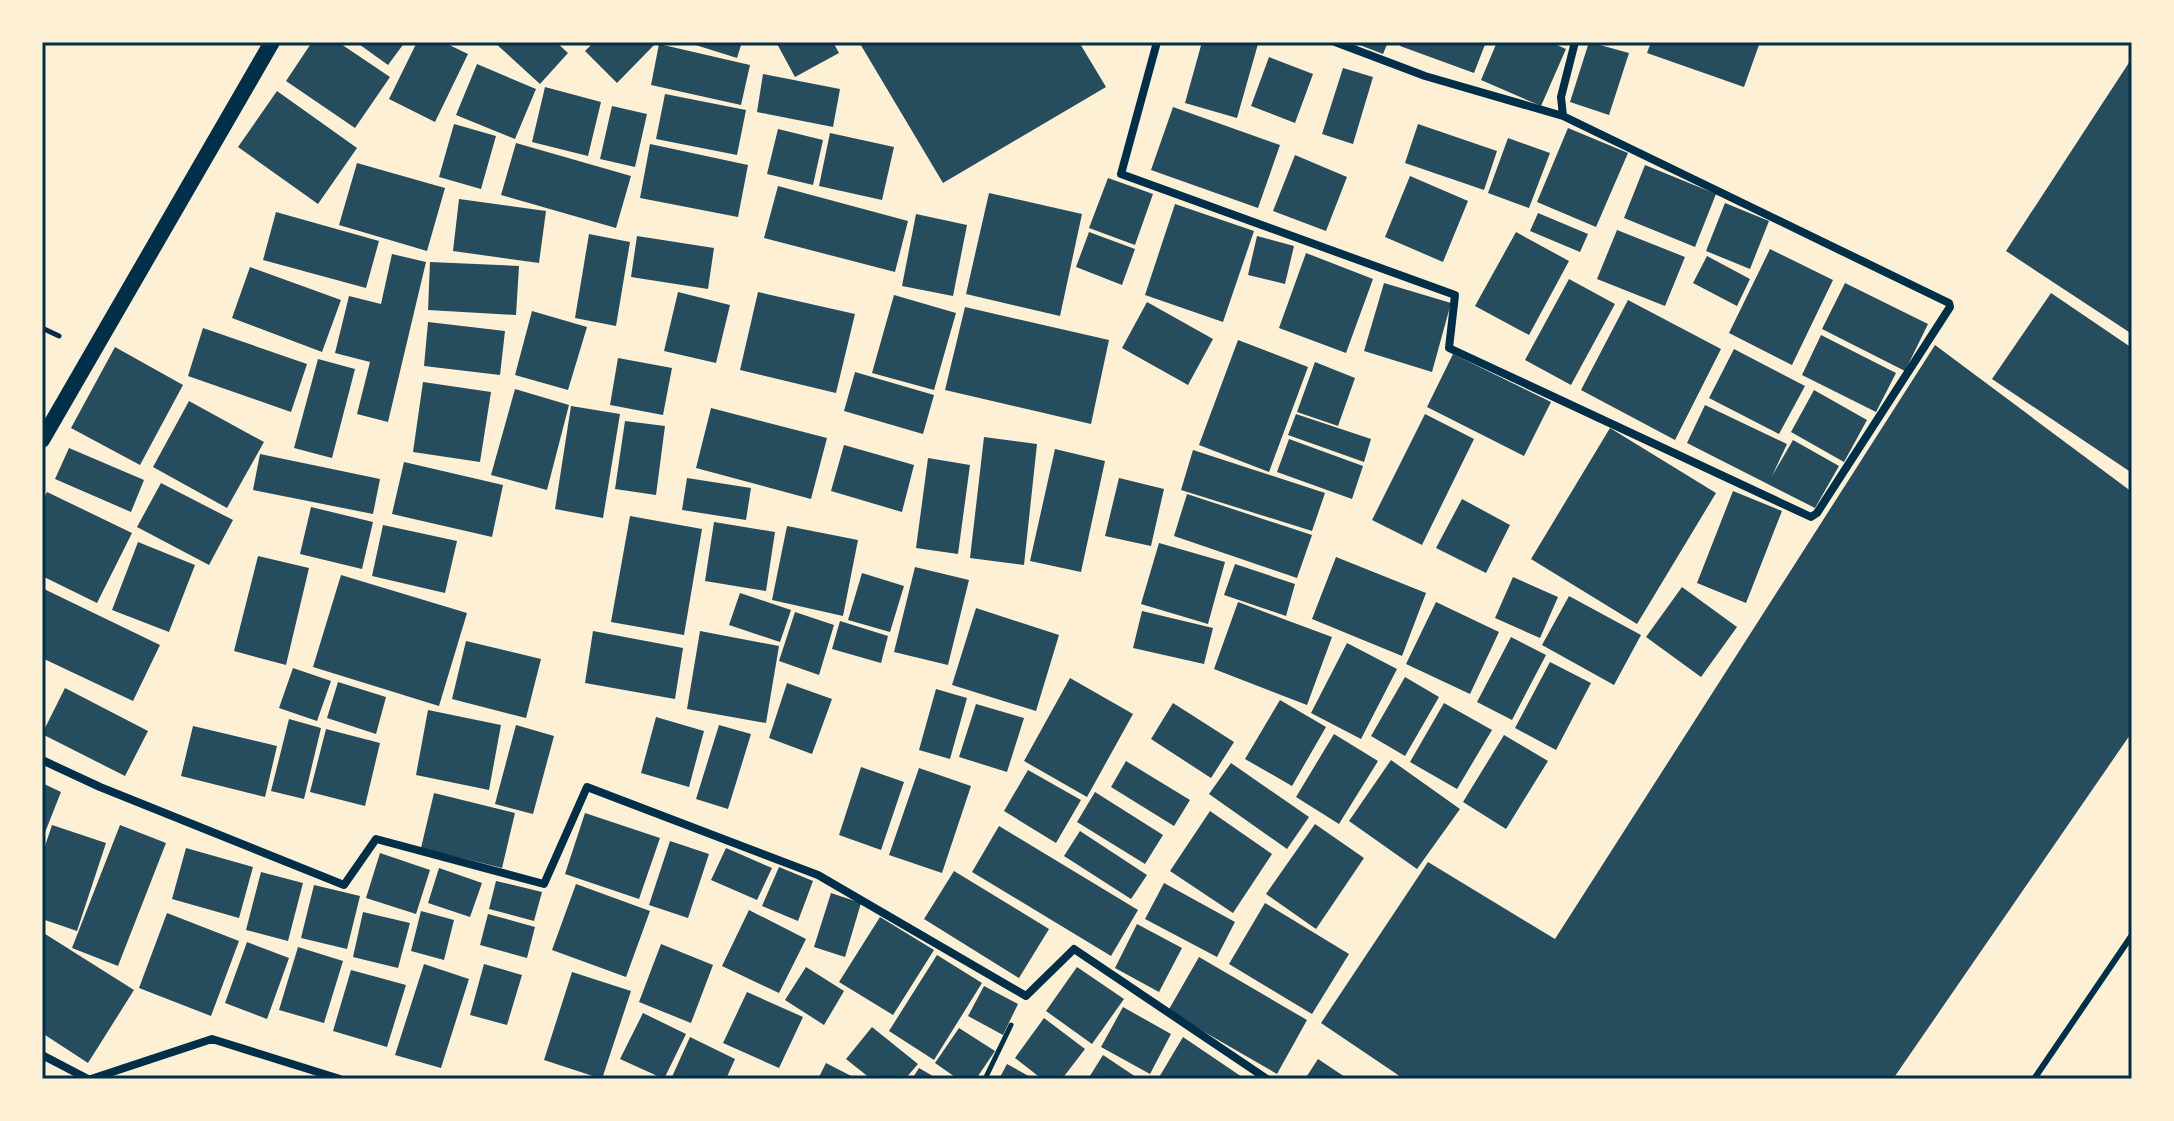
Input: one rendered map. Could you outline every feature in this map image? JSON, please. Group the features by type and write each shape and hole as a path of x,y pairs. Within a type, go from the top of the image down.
{"main road":[{"path":"42,440 272,42"}],"street":[{"path":"1157,42 1121,174 1455,295 1449,348 1811,517 1817,513 1950,307 1949,303 1563,116 1425,76 1335,42"},
{"path":"1563,116 1561,97 1575,42"},
{"path":"42,760 100,787 344,885 376,839 544,884 587,787 818,875 1026,996 1074,949 1267,1079"},
{"path":"42,1055 90,1079 212,1039 340,1079"}],"lane":[{"path":"2034,1079 2132,935"}],"path":[{"path":"985,1079 1026,996"}],"building":[{"path":"312,42 338,42 390,77 355,128 286,81"},
{"path":"356,42 405,42 388,65"},
{"path":"417,42 443,42 468,54 435,122 389,99"},
{"path":"494,42 556,42 568,53 540,84"},
{"path":"594,42 657,42 617,83 585,51"},
{"path":"686,42 742,42 737,58"},
{"path":"776,42 833,42 839,53 795,77"},
{"path":"859,42 1079,42 1106,87 943,183"},
{"path":"1202,42 1258,44 1237,118 1185,103"},
{"path":"1352,42 1388,42 1383,54"},
{"path":"1401,42 1486,42 1474,73 1400,46"},
{"path":"1497,42 1550,42 1566,49 1541,106 1481,80"},
{"path":"1589,42 1629,53 1609,115 1570,102"},
{"path":"1651,42 1760,42 1744,87 1647,53"},
{"path":"659,44 750,65 741,105 651,85"},
{"path":"1269,57 1313,74 1295,123 1251,106"},
{"path":"2132,58 2132,334 2006,251"},
{"path":"477,64 536,89 515,139 456,115"},
{"path":"1343,68 1373,77 1353,144 1322,134"},
{"path":"763,74 840,89 833,127 757,112"},
{"path":"545,87 601,102 588,156 532,142"},
{"path":"277,91 357,148 318,204 238,147"},
{"path":"665,94 746,110 737,155 656,139"},
{"path":"612,106 647,114 635,167 600,159"},
{"path":"1173,107 1280,145 1258,208 1151,170"},
{"path":"454,124 496,136 481,189 439,177"},
{"path":"1418,124 1497,151 1484,190 1405,163"},
{"path":"1568,128 1628,153 1596,227 1537,202"},
{"path":"778,129 823,140 813,185 767,174"},
{"path":"830,133 894,147 882,200 819,186"},
{"path":"1508,138 1550,153 1529,208 1488,193"},
{"path":"516,143 631,176 616,228 501,195"},
{"path":"650,144 748,165 738,217 640,198"},
{"path":"1295,155 1347,177 1326,231 1273,211"},
{"path":"357,163 445,188 427,251 339,225"},
{"path":"1645,165 1716,194 1695,247 1624,218"},
{"path":"1410,176 1468,201 1443,262 1385,237"},
{"path":"1108,178 1153,194 1135,245 1089,228"},
{"path":"778,186 908,221 895,272 764,238"},
{"path":"989,193 1082,214 1060,316 966,294"},
{"path":"459,199 546,211 539,263 453,251"},
{"path":"1725,203 1769,221 1750,269 1706,251"},
{"path":"1175,204 1254,231 1223,322 1145,295"},
{"path":"276,212 379,241 366,288 263,260"},
{"path":"1538,213 1588,234 1580,252 1530,231"},
{"path":"916,214 967,225 953,296 902,286"},
{"path":"1617,230 1685,257 1665,306 1597,279"},
{"path":"1089,232 1135,249 1122,285 1076,267"},
{"path":"1516,232 1569,261 1529,335 1475,306"},
{"path":"589,234 630,242 616,326 575,318"},
{"path":"637,236 714,248 708,289 631,277"},
{"path":"1257,236 1294,246 1285,284 1248,275"},
{"path":"1770,249 1833,280 1792,365 1729,333"},
{"path":"1306,253 1373,279 1346,353 1279,328"},
{"path":"392,254 426,262 388,422 357,414 370,362 335,353 349,296 381,304"},
{"path":"1707,256 1750,279 1737,306 1693,283"},
{"path":"430,262 519,266 516,315 428,310"},
{"path":"250,267 341,300 322,352 232,318"},
{"path":"1569,279 1615,304 1571,385 1525,360"},
{"path":"1384,283 1451,303 1432,372 1364,351"},
{"path":"1845,283 1928,324 1905,371 1822,329"},
{"path":"678,292 730,305 716,363 664,351"},
{"path":"758,292 855,314 836,393 740,370"},
{"path":"2051,293 2132,348 2132,473 1992,379"},
{"path":"894,295 956,313 934,390 872,373"},
{"path":"1628,300 1721,349 1675,440 1581,390"},
{"path":"1147,302 1213,339 1188,385 1122,348"},
{"path":"965,307 1109,340 1091,424 945,390"},
{"path":"532,311 587,327 568,390 515,375"},
{"path":"428,322 505,331 500,375 424,366"},
{"path":"203,328 307,364 291,412 188,376"},
{"path":"1821,335 1896,373 1876,412 1802,375"},
{"path":"1238,340 1308,367 1269,472 1199,445"},
{"path":"1935,345 2132,492 2132,732 1893,1079 1404,1079 1321,1023 1428,862 1555,939"},
{"path":"115,347 183,385 140,465 71,428"},
{"path":"1734,349 1805,386 1779,434 1709,398"},
{"path":"1453,354 1551,402 1524,456 1427,407"},
{"path":"618,358 672,368 663,415 610,405"},
{"path":"318,359 355,369 332,458 294,448"},
{"path":"1315,362 1355,378 1338,426 1297,412"},
{"path":"855,372 934,395 923,434 844,411"},
{"path":"423,382 491,392 480,462 413,452"},
{"path":"515,389 569,405 547,490 491,475"},
{"path":"1814,390 1867,420 1844,462 1791,432"},
{"path":"189,401 264,442 227,508 153,467"},
{"path":"1705,405 1787,444 1772,476 1793,440 1839,466 1815,508 1687,443"},
{"path":"571,406 620,414 603,518 555,509"},
{"path":"711,408 827,438 811,499 696,468"},
{"path":"1296,414 1371,439 1364,462 1288,435"},
{"path":"1425,414 1474,439 1422,545 1372,520"},
{"path":"625,421 665,426 656,495 615,489"},
{"path":"1610,428 1716,493 1637,624 1531,559"},
{"path":"984,437 1037,444 1024,565 970,558"},
{"path":"1289,439 1363,466 1352,499 1277,472"},
{"path":"844,445 914,465 902,512 831,491"},
{"path":"69,448 144,480 131,512 55,479"},
{"path":"1055,449 1105,461 1081,572 1030,561"},
{"path":"1193,450 1325,493 1312,531 1181,490"},
{"path":"260,454 380,479 373,514 253,490"},
{"path":"928,458 970,465 958,554 916,548"},
{"path":"404,462 503,485 492,537 392,514"},
{"path":"687,478 751,488 746,520 682,510"},
{"path":"1119,478 1164,489 1151,546 1105,536"},
{"path":"161,483 233,520 209,565 137,527"},
{"path":"1733,491 1782,511 1746,603 1697,583"},
{"path":"47,492 132,533 97,603 42,576 42,502"},
{"path":"1187,494 1312,535 1297,578 1174,536"},
{"path":"1462,499 1510,525 1486,573 1436,548"},
{"path":"311,507 373,522 362,569 300,554"},
{"path":"630,516 702,529 684,635 611,622"},
{"path":"714,522 775,532 766,591 705,581"},
{"path":"383,525 457,541 445,593 372,576"},
{"path":"787,526 858,540 843,616 772,600"},
{"path":"138,542 195,565 169,632 112,610"},
{"path":"1159,543 1225,562 1208,624 1141,604"},
{"path":"258,556 309,568 286,665 234,651"},
{"path":"1336,557 1426,593 1402,656 1312,619"},
{"path":"1235,564 1295,584 1286,616 1224,595"},
{"path":"915,567 969,580 948,665 894,652"},
{"path":"862,573 904,586 890,632 848,620"},
{"path":"341,575 467,613 439,706 313,667"},
{"path":"1513,577 1558,597 1540,638 1495,618"},
{"path":"1682,587 1737,627 1701,677 1646,637"},
{"path":"42,588 160,645 133,701 42,658"},
{"path":"740,593 791,610 780,642 729,625"},
{"path":"1569,596 1641,635 1614,685 1542,645"},
{"path":"1238,602 1332,637 1307,705 1214,669"},
{"path":"1436,602 1499,632 1470,694 1406,664"},
{"path":"976,608 1059,635 1036,711 952,685"},
{"path":"1142,611 1213,628 1204,664 1133,648"},
{"path":"795,612 834,625 819,675 779,661"},
{"path":"840,621 888,636 881,663 832,649"},
{"path":"593,631 683,648 675,699 585,683"},
{"path":"700,631 779,646 766,723 687,709"},
{"path":"1511,637 1546,655 1512,720 1477,702"},
{"path":"466,641 541,659 526,718 452,699"},
{"path":"1347,643 1397,669 1361,739 1311,713"},
{"path":"1550,662 1591,683 1556,750 1515,728"},
{"path":"293,668 331,681 317,721 279,708"},
{"path":"1405,677 1439,697 1405,756 1371,736"},
{"path":"1070,678 1133,714 1087,797 1024,761"},
{"path":"338,682 386,697 376,734 327,718"},
{"path":"787,683 832,699 812,754 769,738"},
{"path":"65,688 148,731 125,776 42,734"},
{"path":"936,689 967,698 950,759 919,750"},
{"path":"1280,700 1326,727 1292,786 1245,759"},
{"path":"1173,703 1234,742 1211,778 1151,739"},
{"path":"1444,703 1492,730 1457,789 1410,762"},
{"path":"976,704 1024,718 1007,772 959,757"},
{"path":"428,710 501,725 489,790 416,775"},
{"path":"656,717 704,731 689,787 641,773"},
{"path":"289,719 321,728 304,799 271,791"},
{"path":"516,725 554,736 533,814 495,804"},
{"path":"719,725 751,734 728,809 696,799"},
{"path":"193,726 277,746 265,797 181,776"},
{"path":"326,729 380,743 365,806 310,792"},
{"path":"1334,734 1378,761 1339,824 1296,797"},
{"path":"1504,735 1548,761 1506,829 1463,802"},
{"path":"1391,760 1460,809 1417,869 1349,821"},
{"path":"1126,761 1190,800 1174,826 1111,787"},
{"path":"1231,763 1309,817 1287,849 1209,794"},
{"path":"861,767 904,782 881,850 839,835"},
{"path":"919,768 971,786 942,873 889,855"},
{"path":"1028,770 1081,800 1056,843 1004,811"},
{"path":"42,783 61,792 42,840"},
{"path":"1095,792 1163,835 1145,864 1077,822"},
{"path":"434,793 515,813 502,868 421,848"},
{"path":"1210,811 1272,854 1233,913 1170,871"},
{"path":"585,813 660,838 639,899 565,874"},
{"path":"1315,824 1364,858 1316,929 1266,894"},
{"path":"52,825 106,843 77,931 42,919 42,855"},
{"path":"120,825 166,843 118,966 72,948"},
{"path":"999,826 1138,910 1111,956 972,872"},
{"path":"1080,831 1147,875 1131,899 1064,856"},
{"path":"670,841 709,854 688,918 649,905"},
{"path":"186,848 253,867 239,918 172,899"},
{"path":"726,848 772,868 757,900 711,880"},
{"path":"380,853 430,870 416,914 366,898"},
{"path":"779,867 813,881 798,921 762,906"},
{"path":"439,868 482,883 470,917 428,903"},
{"path":"954,871 1049,929 1019,978 924,919"},
{"path":"261,872 303,883 288,941 246,930"},
{"path":"496,881 542,892 534,921 489,909"},
{"path":"1164,883 1235,922 1217,957 1145,919"},
{"path":"576,884 650,911 626,977 552,950"},
{"path":"314,885 360,896 347,949 301,938"},
{"path":"831,893 861,903 845,957 814,947"},
{"path":"1265,903 1349,954 1312,1014 1229,964"},
{"path":"749,910 806,939 779,993 722,966"},
{"path":"421,911 454,920 444,960 411,951"},
{"path":"363,912 410,923 398,968 353,957"},
{"path":"167,913 239,941 211,1016 139,988"},
{"path":"488,914 535,927 527,958 480,945"},
{"path":"880,917 934,950 893,1015 839,982"},
{"path":"1137,924 1182,948 1159,992 1115,968"},
{"path":"42,932 134,990 88,1063 42,1033"},
{"path":"247,942 289,958 267,1019 225,1003"},
{"path":"661,944 713,965 691,1023 639,1002"},
{"path":"298,947 343,961 324,1023 279,1010"},
{"path":"937,955 982,983 934,1060 889,1031"},
{"path":"1199,957 1307,1020 1277,1074 1168,1011"},
{"path":"424,964 469,979 441,1068 395,1055"},
{"path":"484,964 522,975 507,1025 470,1015"},
{"path":"806,967 844,991 824,1025 785,1000"},
{"path":"1077,967 1124,999 1092,1044 1046,1011"},
{"path":"351,970 406,985 387,1047 333,1031"},
{"path":"572,972 631,991 602,1079 544,1060"},
{"path":"984,986 1018,1004 1003,1035 968,1016"},
{"path":"747,992 803,1017 779,1068 723,1043"},
{"path":"1123,1007 1171,1034 1150,1074 1101,1047"},
{"path":"643,1013 686,1034 664,1079 620,1059"},
{"path":"1044,1018 1085,1049 1062,1079 1042,1079 1015,1058"},
{"path":"872,1027 918,1064 905,1079 871,1079 846,1059"},
{"path":"959,1028 995,1051 976,1079 958,1079 935,1063"},
{"path":"690,1037 735,1059 726,1079 671,1079"},
{"path":"1183,1037 1245,1079 1158,1079"},
{"path":"1103,1055 1139,1079 1088,1079"},
{"path":"1318,1059 1348,1079 1305,1079"},
{"path":"826,1063 857,1079 818,1079"},
{"path":"1007,1064 1034,1079 999,1079"},
{"path":"919,1068 938,1079 912,1079"}]}
